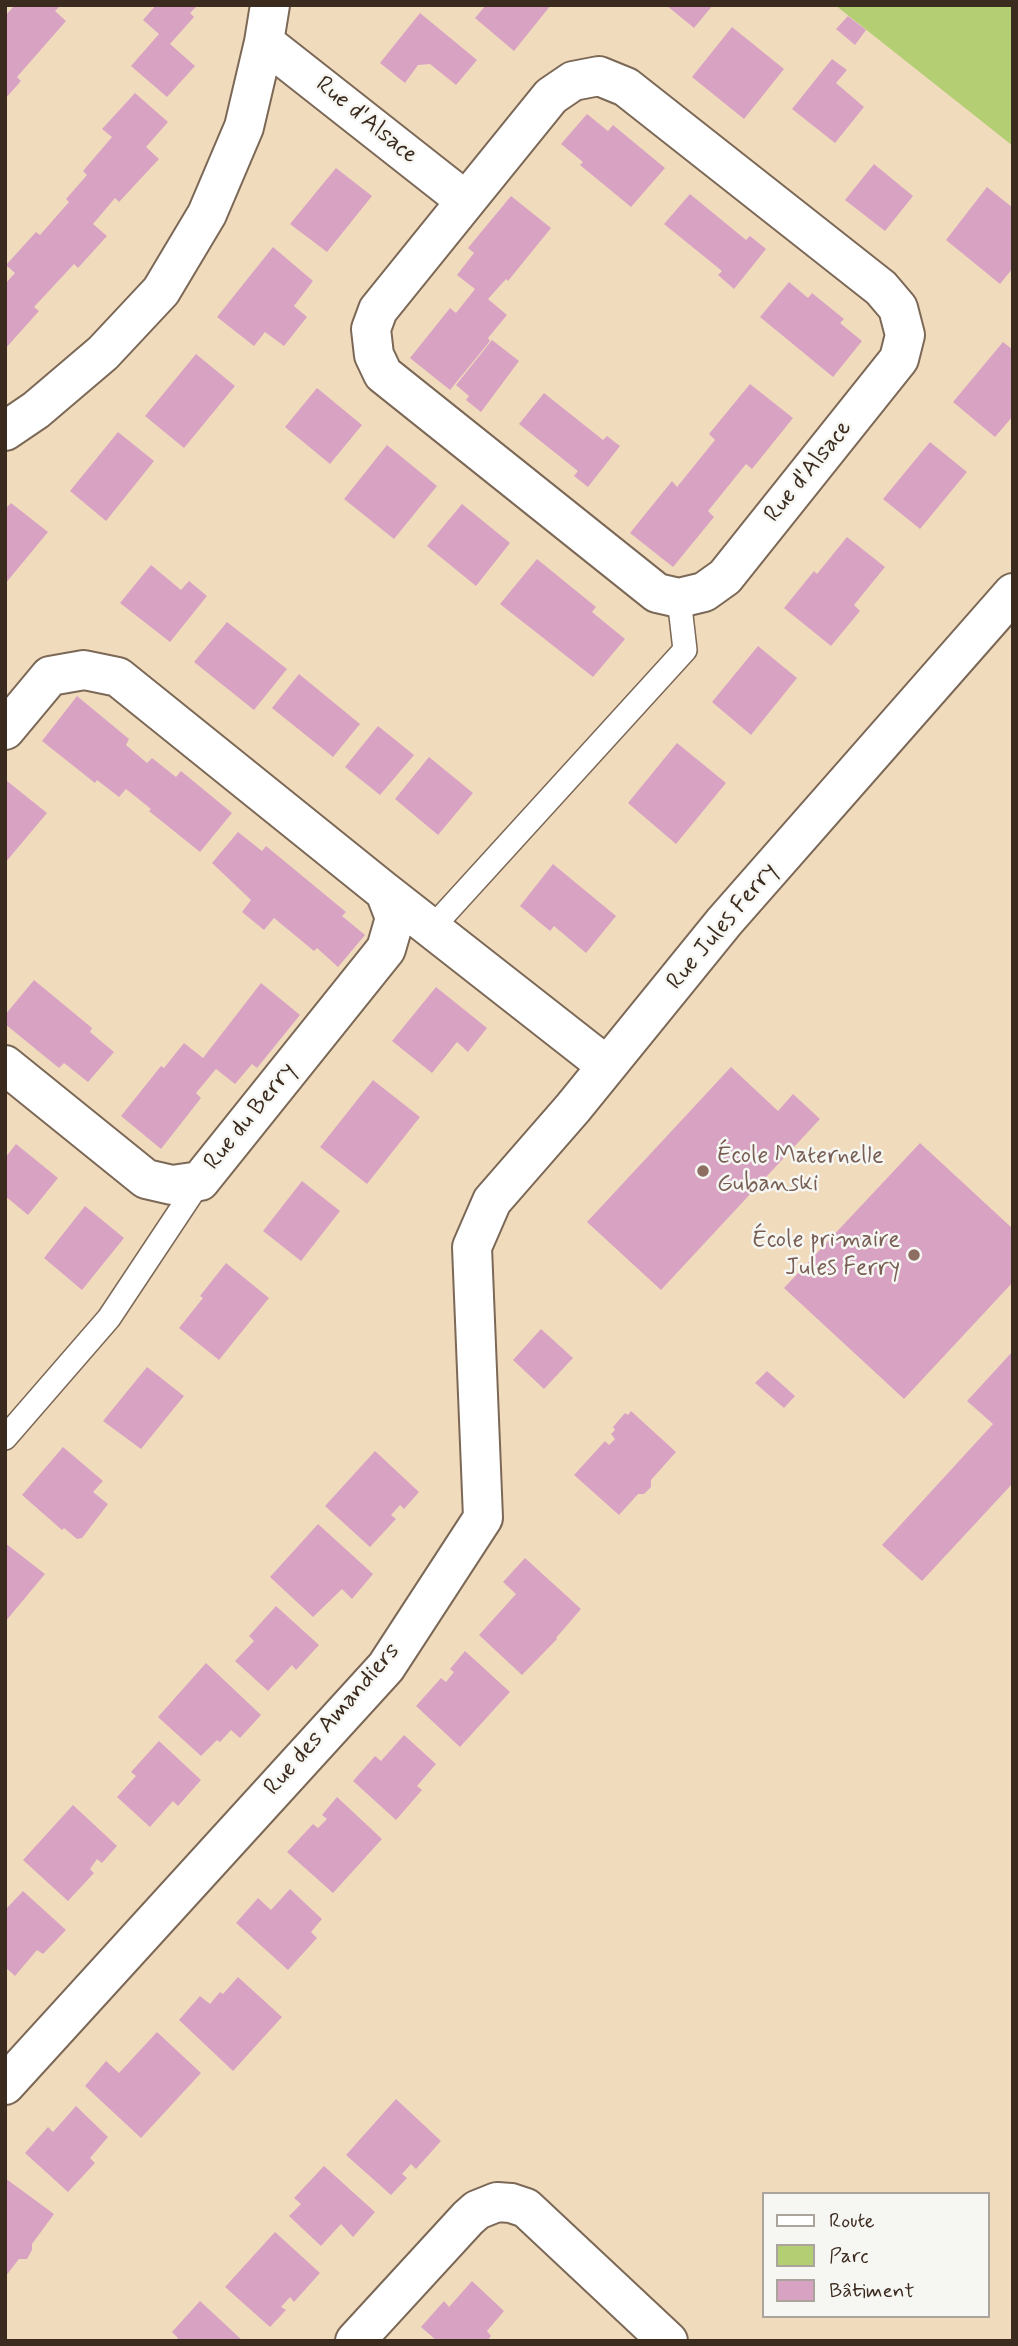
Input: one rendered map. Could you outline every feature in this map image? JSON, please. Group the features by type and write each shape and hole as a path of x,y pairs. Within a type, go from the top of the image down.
{"street":[{"name":"Rue d'Alsace","path":"267,24 466,201"},
{"path":"5,431 36,410 103,354 161,290 207,214 244,127 267,24"},
{"name":"Rue d'Alsace","path":"600,76 626,87 881,288 898,308 905,335 899,359 725,578 704,592 679,597 657,593 383,373 374,355 371,329 378,310 466,201 551,96 573,81 600,76"},
{"name":"Rue Jules Ferry","path":"474,1280 472,1247 492,1201 607,1066 724,922 1013,593"},
{"path":"5,730 50,676 84,670 118,677 431,929 607,1066"},
{"name":"Rue du Berry","path":"5,1065 146,1179 172,1185 200,1181 386,949 394,918 385,892"},
{"name":"Rue des Amandiers","path":"5,2085 386,1667 483,1518 474,1280"},
{"path":"355,2341 477,2210 497,2202 526,2208 668,2341"}],"lane":[{"path":"431,929 685,650 679,597"},
{"path":"5,1438 109,1318 200,1181"}],"green space":[{"path":"835,5 1013,5 1013,146"}],"building":[{"path":"15,5 61,5 55,11 66,21 17,77 21,81 5,99 5,16"},
{"path":"156,5 198,5 190,13 194,17 170,44 195,66 167,97 131,66 159,34 143,20"},
{"path":"486,5 551,5 514,51 475,18"},
{"path":"666,5 713,5 694,28"},
{"path":"420,13 477,60 456,85 430,64 418,65 405,83 380,63"},
{"path":"848,16 866,30 855,45 836,29"},
{"path":"732,27 784,69 744,119 692,77"},
{"path":"832,59 847,70 836,83 864,107 835,143 792,109"},
{"path":"135,93 168,122 146,147 159,159 119,202 115,198 93,224 107,236 78,268 74,264 34,307 39,311 5,349 5,284 15,273 6,265 36,232 40,235 69,202 66,199 87,175 83,171 112,137 102,129"},
{"path":"587,114 608,131 613,125 665,168 631,207 580,165 583,162 561,144"},
{"path":"874,164 913,196 885,231 845,200"},
{"path":"336,168 372,196 327,252 290,224"},
{"path":"987,187 1013,208 1013,268 1000,284 946,240"},
{"path":"690,194 746,240 750,236 766,249 734,289 718,275 722,271 664,224"},
{"path":"511,196 551,228 508,281 506,279 488,299 507,315 488,338 490,341 450,390 410,358 450,308 456,313 475,289 457,275 474,253 468,248"},
{"path":"273,247 313,281 294,306 307,317 284,346 265,332 254,346 217,317"},
{"path":"789,282 808,298 812,293 844,319 840,323 862,341 833,377 760,317"},
{"path":"492,340 519,361 481,412 466,400 469,396 456,385"},
{"path":"1003,342 1013,350 1013,416 995,437 953,402"},
{"path":"196,354 235,386 184,448 145,416"},
{"path":"750,384 793,418 752,469 746,464 708,511 714,517 673,567 630,533 672,481 677,487 715,440 709,434"},
{"path":"317,388 362,425 330,464 285,427"},
{"path":"544,393 603,440 607,436 620,446 588,487 574,476 578,471 519,424"},
{"path":"118,432 154,461 106,521 70,491"},
{"path":"930,442 967,472 920,529 883,499"},
{"path":"387,445 437,486 394,539 344,499"},
{"path":"11,503 48,532 5,584 5,509"},
{"path":"462,504 510,543 476,586 427,546"},
{"path":"847,537 885,567 854,605 860,611 831,646 784,608 814,571 817,574"},
{"path":"537,559 596,607 592,612 625,639 593,677 500,604"},
{"path":"151,565 181,590 189,581 207,596 170,642 120,603"},
{"path":"227,622 287,669 254,710 194,662"},
{"path":"758,646 797,678 751,735 712,702"},
{"path":"299,674 360,724 333,757 272,708"},
{"path":"77,696 129,739 126,745 147,763 152,758 176,777 181,771 232,813 200,852 126,789 119,797 97,780 95,783 42,741"},
{"path":"378,726 414,755 380,795 345,767"},
{"path":"677,743 726,783 676,844 628,803"},
{"path":"429,757 473,793 438,835 395,799"},
{"path":"7,781 47,813 5,863 5,783"},
{"path":"238,832 262,851 266,846 346,912 342,916 365,935 338,967 317,948 314,951 274,918 264,930 242,912 251,900 212,863"},
{"path":"553,864 616,916 586,953 554,926 550,931 520,906"},
{"path":"34,980 92,1028 90,1032 114,1052 88,1082 64,1063 59,1068 5,1024 5,1015"},
{"path":"261,983 300,1015 257,1068 252,1064 235,1084 216,1069 196,1093 201,1098 161,1149 121,1116 161,1066 164,1068 184,1043 203,1058"},
{"path":"436,987 487,1028 468,1052 457,1042 432,1073 392,1041"},
{"name":"École Maternelle Gubanski","path":"731,1067 778,1111 793,1094 820,1119 661,1290 587,1222"},
{"path":"373,1080 420,1117 367,1184 320,1147"},
{"name":"École primaire Jules Ferry","path":"920,1143 1013,1229 1013,1282 904,1399 784,1288"},
{"path":"16,1144 58,1178 28,1215 5,1196 5,1158"},
{"path":"302,1181 340,1211 301,1261 263,1231"},
{"path":"85,1206 124,1238 82,1290 44,1258"},
{"path":"226,1263 269,1298 219,1360 179,1328"},
{"path":"541,1329 573,1358 544,1389 513,1360"},
{"path":"1013,1351 1013,1483 922,1581 882,1545 993,1424 967,1401"},
{"path":"147,1367 184,1396 141,1449 103,1421"},
{"path":"767,1371 795,1396 784,1408 755,1383"},
{"path":"631,1411 676,1452 651,1480 651,1487 644,1494 638,1494 619,1515 574,1475 605,1441 609,1445 615,1439 611,1434 615,1430 613,1427 625,1413 628,1415"},
{"path":"63,1447 103,1481 93,1492 108,1504 82,1538 77,1539 64,1528 62,1530 22,1495"},
{"path":"375,1451 419,1492 404,1509 400,1505 391,1515 396,1519 370,1547 325,1506"},
{"path":"318,1524 373,1574 352,1599 342,1589 313,1617 270,1577"},
{"path":"5,1543 45,1574 5,1622"},
{"path":"525,1558 581,1609 557,1639 522,1675 479,1635 516,1594 503,1582"},
{"path":"276,1606 319,1645 296,1670 292,1665 268,1691 235,1661 254,1641 249,1636"},
{"path":"465,1651 510,1692 460,1747 416,1706 441,1678 446,1682 454,1672 450,1669"},
{"path":"206,1663 261,1715 240,1738 231,1730 201,1756 158,1717"},
{"path":"404,1735 436,1764 417,1786 422,1790 396,1820 353,1781 375,1756 381,1761"},
{"path":"159,1741 201,1780 178,1806 173,1801 150,1827 117,1797 136,1776 131,1772"},
{"path":"337,1797 382,1839 333,1893 287,1852 313,1824 318,1828 327,1819 322,1815"},
{"path":"73,1805 117,1846 102,1863 97,1859 90,1869 94,1873 68,1901 23,1860"},
{"path":"290,1889 322,1919 311,1932 317,1938 288,1970 236,1923 258,1898 271,1910"},
{"path":"23,1891 66,1930 43,1954 37,1950 15,1976 5,1967 5,1910"},
{"path":"238,1977 282,2017 233,2071 179,2020 200,1996 210,2004"},
{"path":"157,2032 201,2073 141,2138 85,2086 106,2061 119,2073"},
{"path":"396,2099 441,2141 416,2169 411,2164 402,2174 407,2178 391,2195 346,2155"},
{"path":"76,2106 108,2137 90,2158 95,2163 68,2192 25,2153 48,2127 53,2132"},
{"path":"324,2166 375,2212 353,2237 341,2224 321,2246 289,2216 301,2204 294,2198"},
{"path":"5,2178 54,2214 32,2244 27,2259 19,2259 5,2277"},
{"path":"275,2232 320,2273 294,2302 290,2297 281,2307 286,2310 270,2327 225,2287"},
{"path":"472,2281 504,2311 487,2331 491,2336 487,2341 437,2341 421,2327 444,2301 449,2307"},
{"path":"200,2301 243,2341 176,2341 178,2338 172,2332"}],"place":[{"name":"École Maternelle Gubanski","path":"703,1171"},
{"name":"École primaire Jules Ferry","path":"914,1255"}]}
